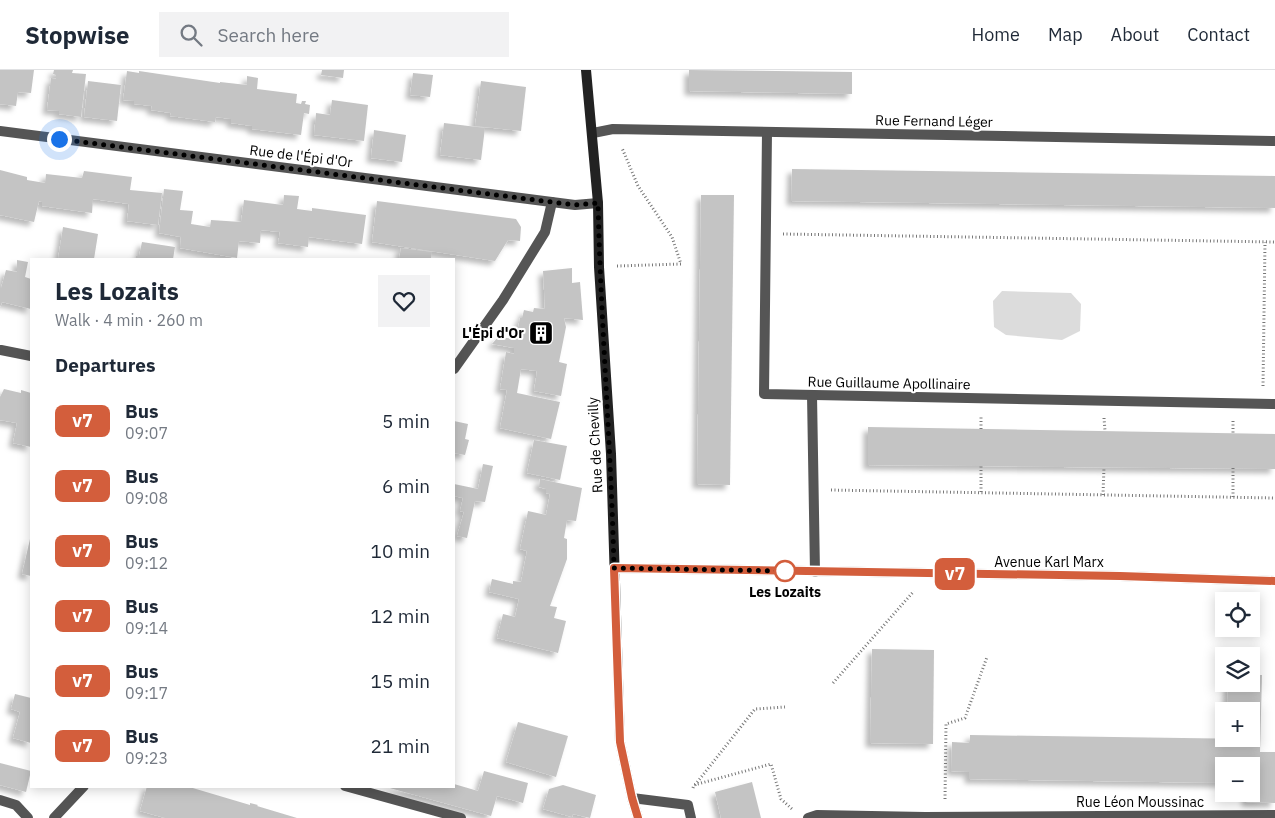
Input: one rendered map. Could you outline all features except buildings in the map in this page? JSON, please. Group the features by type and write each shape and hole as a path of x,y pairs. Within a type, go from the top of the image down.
{"street":[{"name":"Rue de Chevilly","path":"586,70 598,203 599,266 610,454 620,742 638,818"},
{"name":"Rue Fernand Léger","path":"593,133 613,129 1275,141"},
{"name":"Rue de l'Épi d'Or","path":"0,131 575,205 598,203"},
{"name":"Rue Guillaume Apollinaire","path":"767,132 764,394 1275,404"},
{"path":"455,368 503,300 545,232 552,202"},
{"path":"1,350 30,356"},
{"path":"812,395 815,572"},
{"name":"Avenue Karl Marx","path":"614,568 1275,580"},
{"path":"54,818 82,788"},
{"path":"352,788 461,818"},
{"path":"632,798 688,805 691,818"},
{"path":"0,810 4,801 16,805 28,818"},
{"name":"Rue Léon Moussinac","path":"808,818 817,815 925,818 1275,815"}],"path":[{"path":"599,266 681,264 672,236 638,186 613,129"},
{"path":"766,233 1275,242"},
{"path":"1262,404 1265,242"},
{"path":"981,466 981,492"},
{"path":"1103,495 1104,467"},
{"path":"1232,497 1233,468"},
{"path":"814,490 1275,498"},
{"path":"833,683 929,574"},
{"path":"945,817 946,724 965,718 987,657"},
{"path":"688,805 694,785 755,708 785,707"},
{"path":"694,785 771,764 781,799 795,812"}],"shaded area":[{"path":"1002,291 1071,293 1081,304 1080,331 1062,340 1006,335 994,327 993,301"}],"bus line":[{"name":"v7","path":"638,818 620,742 614,568 1120,576 1275,581"}],"place":[{"name":"L'Épi d'Or","path":"541,333"},
{"name":"Les Lozaits","path":"785,571"}],"route":[{"path":"59,139 575,205 598,203 599,266 610,454 614,568 785,571"}]}
